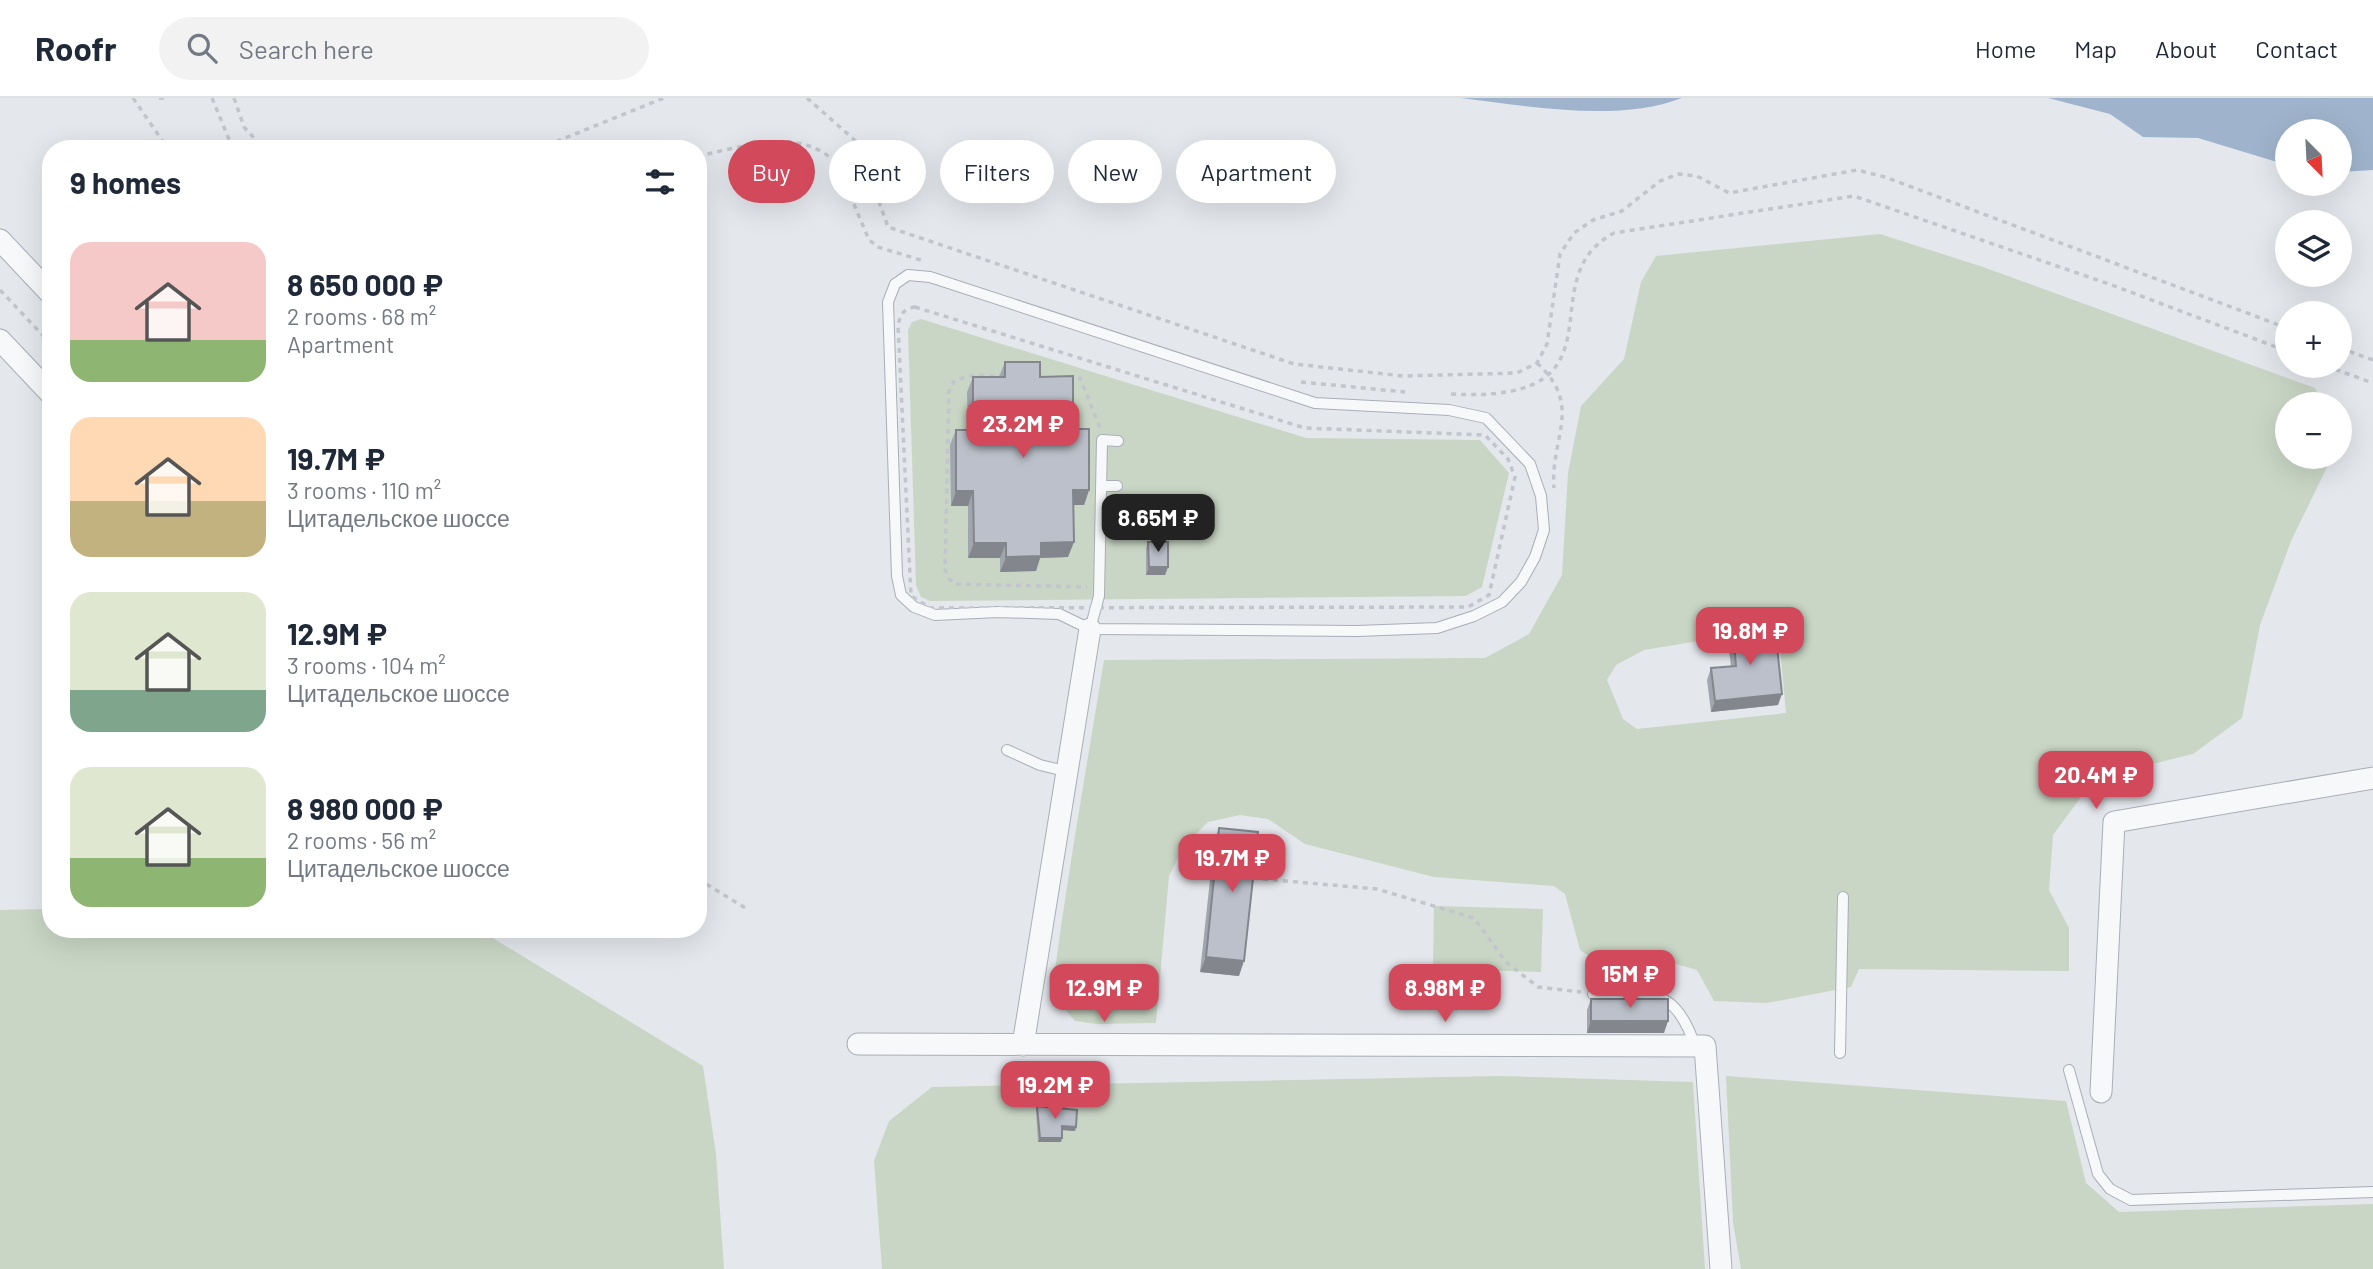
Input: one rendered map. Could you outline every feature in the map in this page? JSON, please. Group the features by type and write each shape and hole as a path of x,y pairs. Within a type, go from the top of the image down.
{"street":[{"path":"0,240 42,284"},
{"path":"0,340 42,384"},
{"path":"1023,1045 1090,629"},
{"path":"2101,1092 2114,822 2373,778"},
{"path":"858,1045 1700,1046 1721,1269"}],"lane":[{"path":"908,275 930,277 1315,404 1449,410 1486,418 1530,464 1541,496 1544,530 1535,557 1521,582 1492,607 1437,628 1357,631 1090,629 1059,614 998,612 935,615 914,607 901,595 888,302 895,284 908,275"},
{"path":"1090,629 1099,588 1102,440 1118,441"},
{"path":"1101,486 1117,486"},
{"path":"1007,750 1040,765 1069,772"},
{"path":"1840,1053 1843,897"},
{"path":"1593,993 1661,997 1686,1018 1700,1046"},
{"path":"2069,1070 2098,1174 2110,1189 2131,1200 2373,1192"}],"path":[{"path":"212,98 229,140"},
{"path":"234,98 244,127 256,140"},
{"path":"560,140 664,98"},
{"path":"807,98 858,143 878,208 888,228 1294,364 1403,376 1517,373 1537,363 1547,344 1560,254 1574,233 1593,220 1622,211 1660,181 1679,174 1697,176 1729,193 1857,170 1898,182 2275,323"},
{"path":"135,99 162,140"},
{"path":"707,154 785,140 828,154 837,164 869,240 878,247 930,263"},
{"path":"1438,393 1488,396 1526,388 1559,365 1570,329 1576,282 1597,242 1614,233 1854,196 2109,284 2275,346"},
{"path":"0,290 42,334"},
{"path":"906,309 929,310 1208,400 1305,428 1485,435 1508,459 1515,477 1489,595 1468,607 1097,606 930,608 911,596 898,325 901,314 906,309"},
{"path":"2352,352 2373,360"},
{"path":"1537,363 1549,374 1564,408 1553,474 1555,500"},
{"path":"1014,376 975,375 956,380 949,391 945,569 948,579 955,584 1099,588"},
{"path":"2352,375 2373,383"},
{"path":"1067,377 1080,378 1098,421"},
{"path":"1297,382 1413,392"},
{"path":"1263,879 1377,889 1474,918 1506,962 1538,987 1593,993"},
{"path":"707,885 747,909"}],"green space":[{"path":"1880,234 1983,267 2275,373 2275,378 2288,378 2315,388 2317,392 2275,392 2275,469 2326,469 2291,541 2260,625 2242,718 2193,754 2095,778 2053,835 2049,890 2069,928 2069,971 1859,969 1851,987 1767,1003 1714,1001 1697,970 1666,961 1596,961 1580,950 1565,894 1554,886 1434,877 1305,844 1268,819 1240,815 1208,822 1184,846 1169,876 1156,1023 1097,1024 1075,1021 1052,994 1104,660 1485,658 1529,634 1562,575 1568,473 1581,406 1624,359 1641,282 1656,256","holes":["1778,628 1786,713 1637,729 1623,719 1607,680 1616,665 1644,650"]},
{"path":"921,319 1306,438 1480,440 1509,473 1482,587 1466,596 930,601 921,597 916,585 908,330 912,322"},
{"path":"1434,906 1543,909 1541,972 1433,969"},
{"path":"42,909 42,938 493,938 703,1066 716,1154 724,1269 0,1269 0,910"},
{"path":"1499,1076 1693,1082 1705,1269 882,1269 874,1161 889,1121 932,1087"},
{"path":"1726,1076 2066,1101 2086,1183 2119,1212 2373,1204 2373,1269 1741,1269 1733,1222"}],"water":[{"path":"1461,98 1682,98 1657,106 1601,111 1543,108"},
{"path":"2048,98 2373,98 2373,170 2352,171 2352,119 2275,119 2275,161 2198,138 2143,137 2110,114"}],"building":[{"path":"1005,362 1040,362 1040,377 1073,376 1073,429 1089,429 1089,490 1073,490 1074,542 1041,543 1041,556 1006,557 1006,543 974,543 973,491 956,491 956,430 973,430 973,377 1005,377"},
{"path":"1148,542 1168,542 1168,567 1149,567"},
{"path":"1775,627 1782,694 1715,701 1711,668 1736,666 1733,631"},
{"path":"1219,828 1258,832 1244,961 1206,957"},
{"path":"1591,999 1668,999 1668,1021 1591,1021"},
{"path":"1037,1106 1077,1110 1076,1127 1062,1126 1062,1138 1040,1138"}]}
